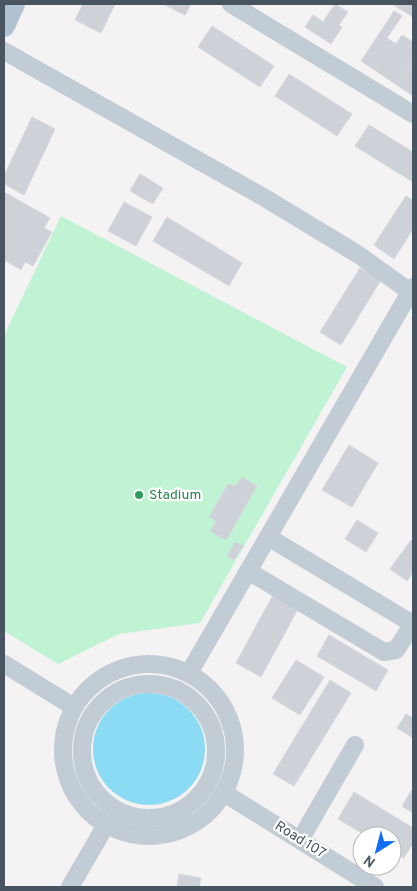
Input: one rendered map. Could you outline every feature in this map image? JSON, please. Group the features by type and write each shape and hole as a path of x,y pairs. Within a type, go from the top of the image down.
{"main road":[{"path":"4,26 14,4"}],"street":[{"path":"232,4 413,114"},
{"path":"4,51 273,203 360,255 412,291 189,673"},
{"path":"248,571 384,652 396,650 413,624 268,537"},
{"path":"4,664 74,707"},
{"path":"140,664 167,666 189,673 213,692 228,715 235,741 234,768 224,793 207,814 185,829 159,836 132,834 106,824 85,808 70,785 63,759 65,732 74,707 91,686 114,671 140,664"},
{"path":"147,683 168,686 188,695 203,710 213,729 217,751 214,772 204,791 189,806 169,816 146,819 124,814 104,802 89,784 82,762 82,738 89,717 104,699 124,687 147,683"},
{"path":"300,840 355,745"},
{"name":"Road 107","path":"224,793 375,887"},
{"path":"70,887 106,824"}],"green space":[{"name":"Stadium","path":"61,216 347,367 200,623 119,634 58,664 4,631 4,336"}],"water":[{"path":"149,693 170,698 188,710 200,728 205,749 200,770 188,788 170,800 149,805 128,800 110,788 98,770 93,749 98,728 110,710 128,698"}],"building":[{"path":"83,4 115,4 101,33 75,20"},
{"path":"163,4 191,4 185,15"},
{"path":"335,4 348,12 339,25 342,27 331,44 305,27 313,15 323,22"},
{"path":"392,4 413,4 413,17"},
{"path":"394,11 402,16 387,38 396,44 402,35 413,42 413,61 397,85 361,61"},
{"path":"212,26 274,66 260,87 198,47"},
{"path":"413,61 413,96 397,85"},
{"path":"289,74 352,114 337,136 275,96"},
{"path":"32,117 55,129 24,195 4,184 4,176"},
{"path":"369,125 413,152 413,182 355,146"},
{"path":"140,174 163,188 153,204 130,191"},
{"path":"4,192 50,218 44,228 52,232 33,266 25,262 21,270 4,260"},
{"path":"406,196 413,200 413,229 394,259 374,245"},
{"path":"124,202 152,217 136,246 108,231"},
{"path":"167,217 242,263 229,286 153,241"},
{"path":"360,268 381,280 341,345 320,332"},
{"path":"349,445 378,463 352,507 322,490"},
{"path":"242,477 257,486 226,540 210,531 216,521 209,517 228,484 236,486"},
{"path":"357,520 378,533 366,552 345,539"},
{"path":"411,540 413,542 413,572 407,581 390,569"},
{"path":"235,542 243,546 234,560 227,556"},
{"path":"273,595 298,609 261,677 236,663"},
{"path":"329,635 388,670 376,691 317,656"},
{"path":"296,660 324,677 300,715 272,698"},
{"path":"330,680 351,693 294,786 273,774"},
{"path":"406,714 413,718 413,738 397,728"},
{"path":"413,788 413,813 402,806"},
{"path":"354,792 413,828 413,843 404,858 402,857 402,826 352,827 338,819"},
{"path":"179,874 201,878 199,887 177,887"}],"place":[{"name":"Stadium","path":"139,495"}]}
